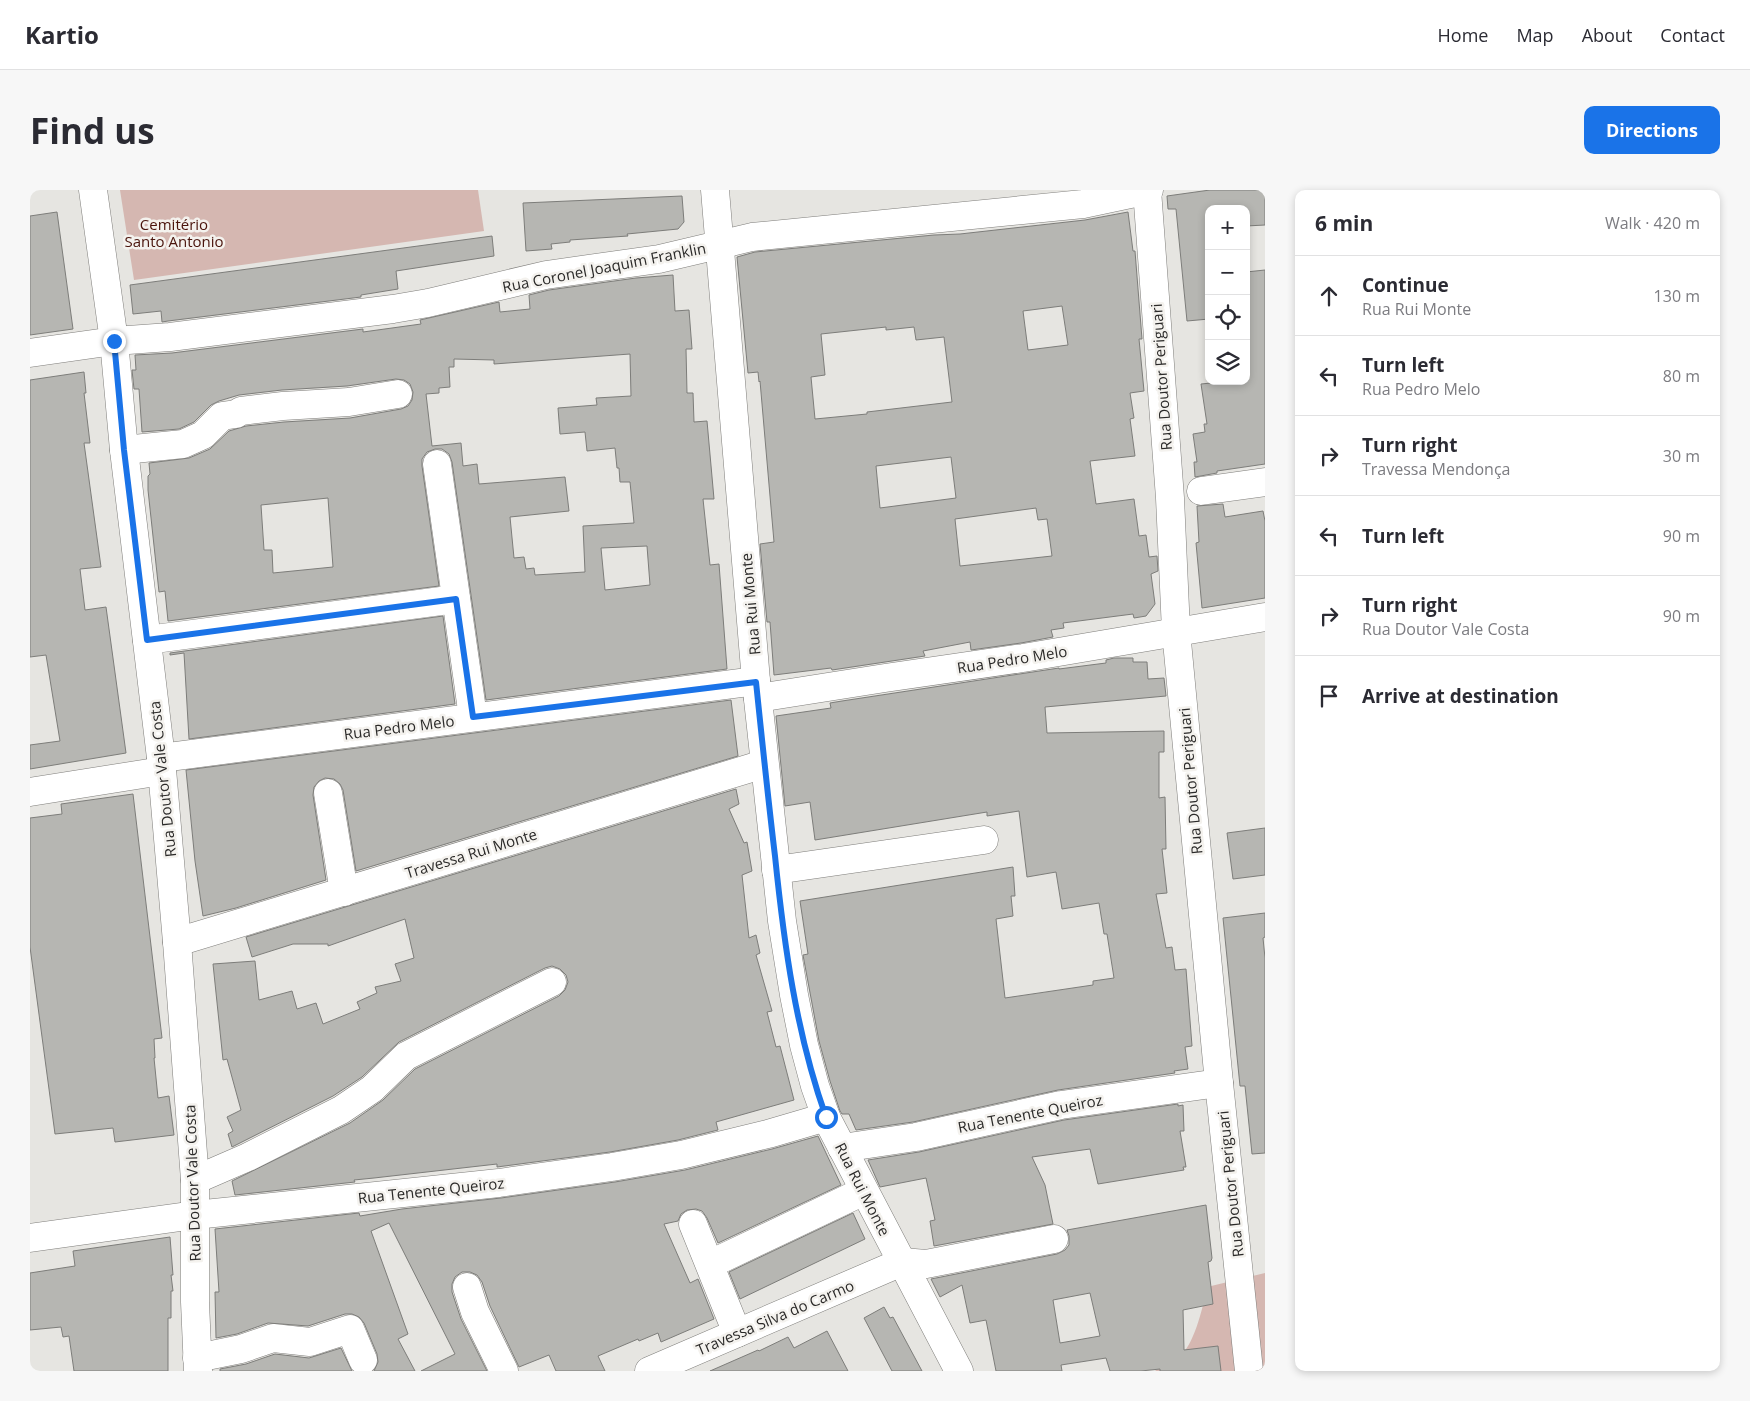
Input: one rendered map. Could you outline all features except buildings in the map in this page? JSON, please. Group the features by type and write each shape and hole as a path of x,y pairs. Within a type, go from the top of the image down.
{"street":[{"name":"Rua Doutor Vale Costa","path":"93,190 114,341 124,450 161,764 177,942 196,1180 198,1365"},
{"name":"Rua Rui Monte","path":"715,190 764,764 782,921 794,994 815,1086 826,1117 958,1371"},
{"name":"Rua Coronel Joaquim Franklin","path":"30,353 114,341 179,336 393,309 438,301 546,276 659,259 752,237 779,233 1082,204 1148,190"},
{"name":"Rua Doutor Periguari","path":"1148,190 1170,498 1176,631 1219,1083 1249,1371"},
{"path":"124,450 183,444 203,435 222,416 236,414 241,411 282,406 349,402 398,394"},
{"path":"437,464 473,717"},
{"path":"1201,491 1265,482"},
{"path":"147,640 456,599"},
{"name":"Rua Pedro Melo","path":"30,792 161,764 473,717 885,678 1023,658 1265,617"},
{"name":"Travessa Rui Monte","path":"177,942 764,764"},
{"path":"328,793 344,892"},
{"path":"776,870 984,840"},
{"path":"196,1180 248,1157 341,1110 372,1089 406,1056 552,982"},
{"name":"Rua Tenente Queiroz","path":"842,1148 916,1137 1061,1105 1219,1083"},
{"name":"Rua Tenente Queiroz","path":"30,1238 195,1215 499,1184 612,1167 681,1155 768,1134 826,1117"},
{"path":"723,1258 864,1191"},
{"path":"693,1224 737,1333"},
{"path":"902,1262 926,1264 1054,1239"},
{"name":"Travessa Silva do Carmo","path":"657,1369 902,1262"},
{"path":"467,1286 475,1312 504,1371"},
{"path":"198,1365 273,1338 310,1342 350,1329 363,1360"}],"green space":[{"name":"Cemitério Santo Antonio","path":"120,190 478,190 484,231 134,280"},
{"path":"1265,1273 1265,1371 1155,1371 1182,1354 1187,1348 1198,1322 1207,1287"}],"route":[{"path":"114,341 124,450 147,640 456,599 473,717 756,682 782,921 804,1045 826,1117"}]}
